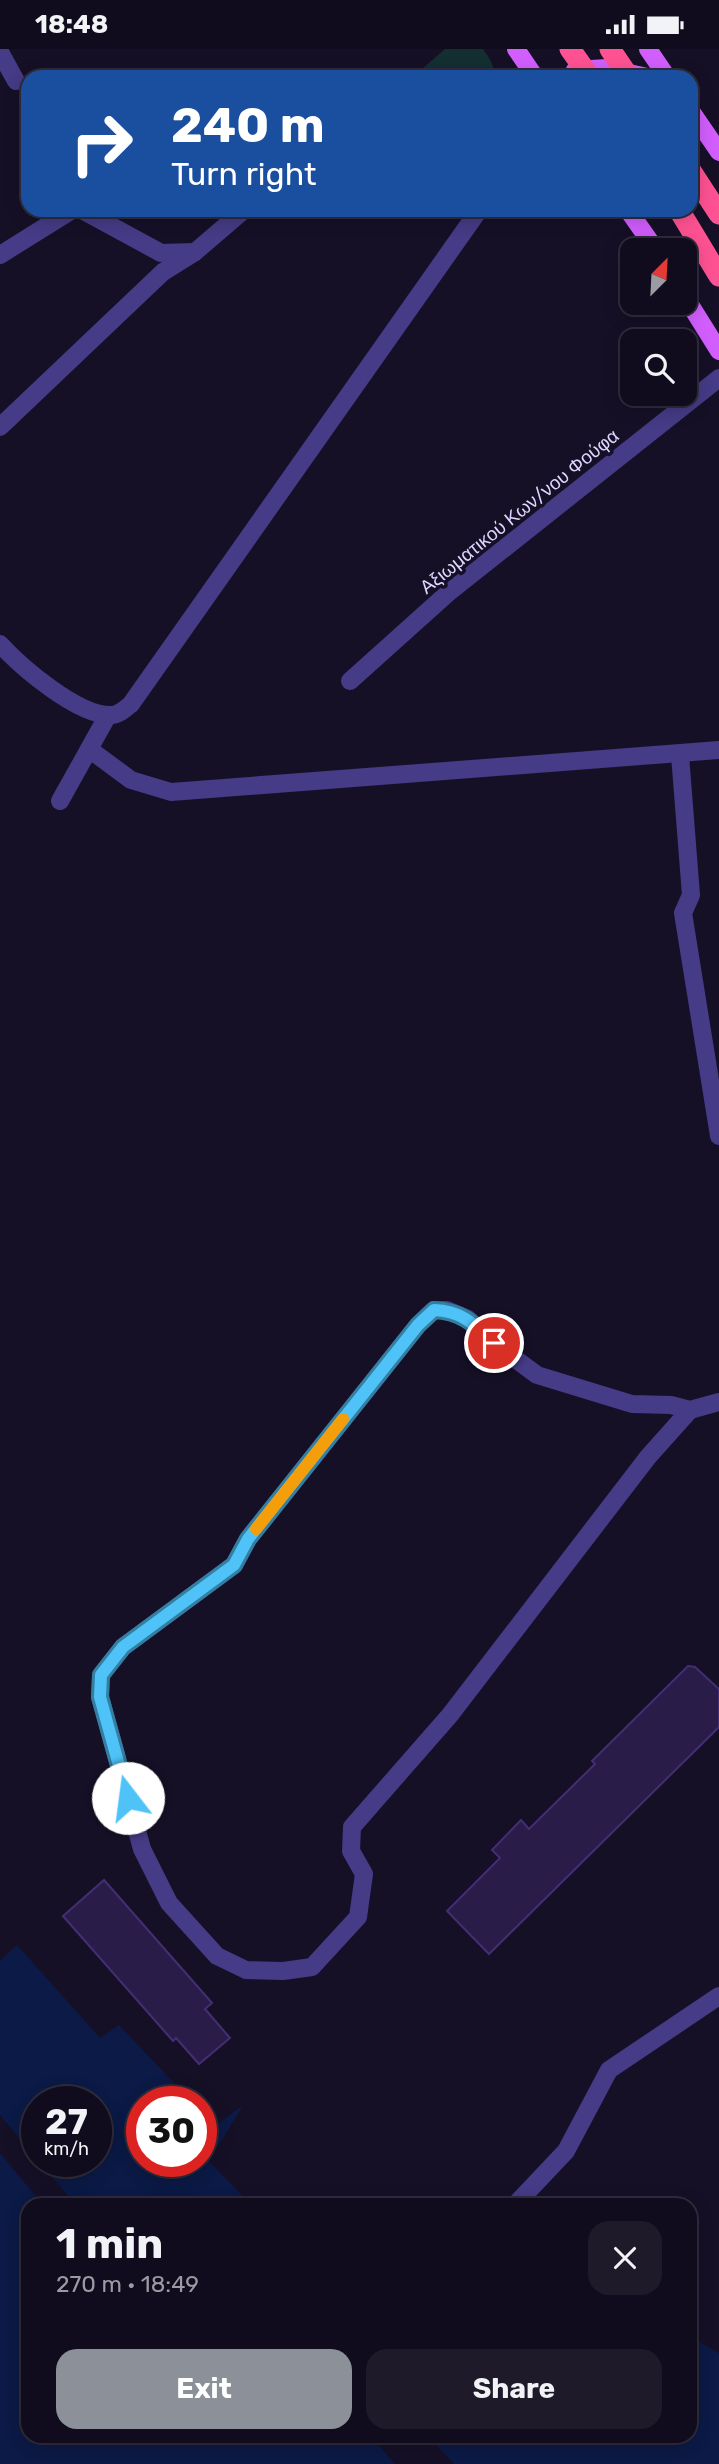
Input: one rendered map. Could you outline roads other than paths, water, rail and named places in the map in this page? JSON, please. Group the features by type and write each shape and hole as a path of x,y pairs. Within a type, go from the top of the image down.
{"highway":[{"path":"570,49 576,70"},
{"path":"610,49 624,70"},
{"path":"698,182 719,213"},
{"path":"683,217 719,276"}],"main road":[{"path":"514,49 519,70"},
{"path":"514,49 530,70"},
{"path":"580,70 591,49"},
{"path":"648,49 657,70"},
{"path":"659,49 660,70"},
{"path":"599,70 620,70"},
{"path":"698,126 719,152"},
{"path":"633,217 648,238"},
{"path":"696,315 719,351"}],"street":[{"path":"0,52 16,81"},
{"path":"0,255 61,217"},
{"path":"95,217 161,253 195,252"},
{"path":"0,427 163,272 195,252 236,217"},
{"path":"0,644 59,694 108,715 123,711 138,695 474,217"},
{"name":"Αξιωματικού Κων/νου Φούφα","path":"350,681 448,593 719,377"},
{"path":"60,801 108,715"},
{"path":"89,749 131,780 171,792 719,750"},
{"path":"680,755 691,895 683,913 719,1136"},
{"path":"690,1410 648,1457 450,1715 352,1827 351,1851 364,1874 358,1917 333,1946 312,1967 283,1971 246,1970 217,1956 169,1903 142,1849 100,1697 101,1675 123,1647 234,1565 248,1539 418,1325 434,1310 447,1310 468,1319 494,1343 537,1375 632,1404 671,1405 690,1410 719,1402"},
{"path":"522,2198 566,2151 609,2070 719,1996"}],"water":[{"path":"17,1945 100,2038 119,2025 175,2084 126,2086 126,2177 217,2177 217,2169 244,2198 70,2198 52,2177 112,2177 112,2086 21,2086 21,2140 0,2115 0,1961"},
{"path":"243,2105 217,2148 217,2125"},
{"path":"0,2153 37,2198 21,2198 21,2443 377,2443 395,2464 0,2464"},
{"path":"697,2341 719,2353 719,2464 454,2464 434,2443 697,2443"}]}
